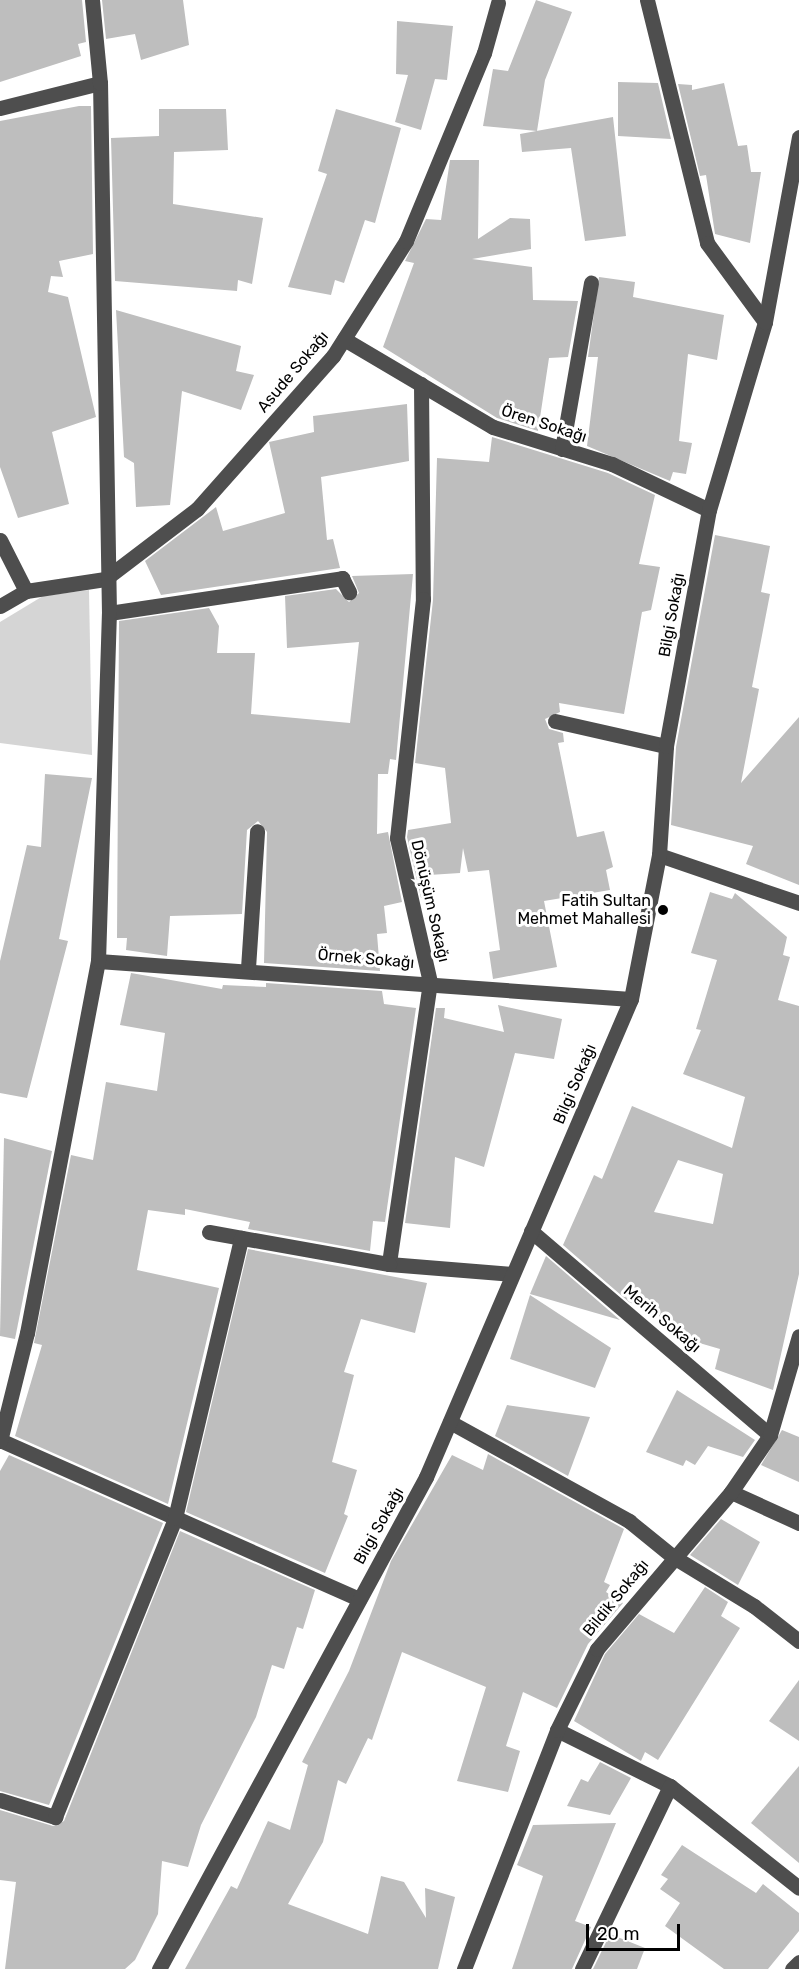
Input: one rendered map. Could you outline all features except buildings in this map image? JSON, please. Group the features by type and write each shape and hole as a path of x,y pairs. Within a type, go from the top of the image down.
{"street":[{"path":"92,0 100,83 105,579 109,614 98,961 27,1333 0,1441 359,1599"},
{"path":"647,0 707,243 765,322"},
{"name":"Asude Sokağı","path":"0,606 26,591 105,579 197,509 344,339 406,241 484,53 498,3"},
{"path":"0,108 100,83"},
{"name":"Bilgi Sokağı","path":"159,1969 359,1599 450,1422 631,999 659,855 666,746 709,510 765,322 799,137"},
{"path":"562,449 591,282"},
{"name":"Ören Sokağı","path":"344,339 493,427 612,464 709,510"},
{"name":"Dönüşüm Sokağı","path":"389,1264 430,982 397,838 423,599 421,384"},
{"path":"0,540 26,591"},
{"path":"109,614 342,578 349,592"},
{"path":"555,721 666,746"},
{"path":"248,968 257,831"},
{"path":"659,855 799,903"},
{"name":"Örnek Sokağı","path":"98,961 248,968 631,999"},
{"name":"Merih Sokağı","path":"531,1231 770,1435"},
{"path":"209,1232 389,1264 512,1274"},
{"path":"0,1800 55,1817 175,1518 241,1238"},
{"name":"Bildik Sokağı","path":"464,1969 556,1730 597,1649 672,1556 731,1492 770,1435 799,1336"},
{"path":"450,1422 629,1521 672,1556 754,1606 799,1641"},
{"path":"731,1492 799,1523"},
{"path":"556,1730 670,1785 799,1888"},
{"path":"582,1969 670,1785"},
{"path":"792,1969 799,1962"}],"shaded area":[{"path":"89,590 92,755 0,743 0,622 43,596"}],"place":[{"name":"Fatih Sultan Mehmet Mahallesi","path":"663,910"}]}
